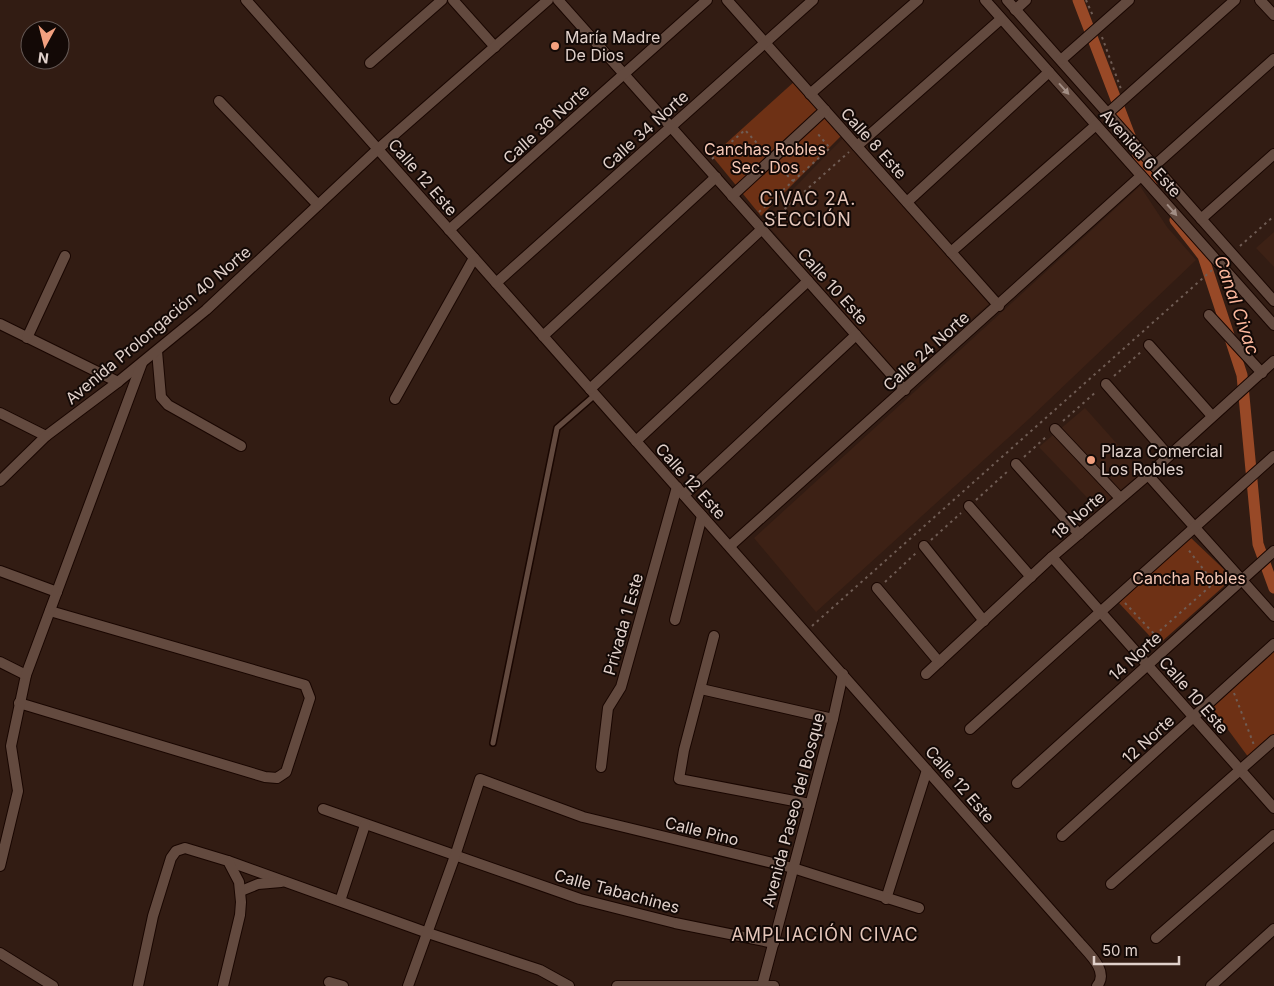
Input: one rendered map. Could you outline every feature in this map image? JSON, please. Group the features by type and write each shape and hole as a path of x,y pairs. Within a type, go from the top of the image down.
{"street":[{"name":"Calle 12 Este","path":"246,0 1098,965 1101,974 1097,986"},
{"path":"370,63 442,0"},
{"path":"453,0 495,47"},
{"name":"Avenida Prolongación 40 Norte","path":"0,481 46,436 157,351 260,261 378,149 548,0"},
{"name":"Calle 10 Este","path":"558,0 905,390"},
{"name":"Calle 36 Norte","path":"449,230 707,0"},
{"name":"Calle 8 Este","path":"727,0 999,306"},
{"name":"Calle 34 Norte","path":"496,283 813,0"},
{"path":"810,94 918,0"},
{"name":"Avenida 6 Este","path":"985,0 1274,325"},
{"name":"Avenida 6 Este","path":"1007,0 1274,301"},
{"path":"1016,10 1026,0"},
{"path":"1061,60 1129,0"},
{"path":"1108,114 1235,0"},
{"path":"1260,0 1274,15"},
{"path":"857,146 1001,18"},
{"path":"1031,53 1042,40"},
{"path":"1154,166 1274,59"},
{"path":"907,202 1049,72"},
{"path":"220,101 318,205"},
{"path":"732,196 825,110"},
{"path":"951,252 1096,125"},
{"path":"1201,219 1274,154"},
{"name":"Calle 24 Norte","path":"730,546 1142,176"},
{"path":"543,336 716,178"},
{"path":"592,392 762,229"},
{"path":"1202,245 1215,234"},
{"path":"27,338 66,256"},
{"path":"395,398 474,258"},
{"path":"636,441 808,282"},
{"path":"1209,315 1262,373"},
{"path":"0,324 118,382"},
{"path":"680,491 856,335"},
{"path":"1149,345 1212,416"},
{"path":"157,351 161,397 168,405 241,446"},
{"name":"18 Norte","path":"926,674 1052,557 1148,475 1274,361"},
{"path":"0,866 18,791 11,746 26,675 143,362"},
{"path":"1106,384 1168,455"},
{"path":"0,413 46,436"},
{"path":"1055,429 1120,498"},
{"path":"970,729 1274,456"},
{"path":"1016,464 1079,534"},
{"path":"1148,475 1274,616"},
{"name":"Privada 1 Este","path":"601,768 608,708 621,687 680,491"},
{"path":"969,506 1031,577"},
{"path":"675,620 702,516"},
{"path":"924,546 984,621"},
{"name":"14 Norte","path":"1017,783 1274,551"},
{"name":"Calle 10 Este","path":"1052,557 1274,808"},
{"path":"0,571 57,592"},
{"path":"877,588 939,662"},
{"path":"19,703 265,777 277,778 286,772 310,698 305,685 50,611"},
{"path":"714,636 684,750 679,779 810,804"},
{"name":"12 Norte","path":"1062,836 1274,644"},
{"path":"0,662 26,675"},
{"name":"Avenida Paseo del Bosque","path":"762,986 843,674"},
{"path":"701,689 833,718"},
{"path":"1111,884 1274,740"},
{"path":"886,899 927,770"},
{"name":"Calle Pino","path":"455,856 480,779 583,817 794,868 919,908"},
{"name":"Calle Tabachines","path":"323,809 580,899 675,923 774,943"},
{"path":"340,901 365,825"},
{"path":"1156,938 1274,835"},
{"path":"138,986 153,916 171,858 176,850 185,848 228,861 428,933 540,970 569,986"},
{"path":"408,986 455,856"},
{"path":"223,986 240,916 241,891 228,861"},
{"path":"241,891 258,884 285,882"},
{"path":"1211,986 1274,929"},
{"path":"0,953 53,986"},
{"path":"328,982 343,986"},
{"path":"617,986 774,986"}],"lane":[{"path":"493,743 557,428 592,392"}],"path":[{"path":"1086,0 1124,98"},
{"path":"708,162 745,130"},
{"path":"757,214 830,148 815,131"},
{"path":"762,229 857,146"},
{"path":"773,161 793,182"},
{"path":"1232,253 1274,216"},
{"path":"807,634 814,623 1219,264"},
{"path":"1155,635 1214,583 1185,546 1187,542"},
{"path":"1122,600 1159,640"},
{"path":"1232,687 1257,754"}],"shaded area":[{"path":"845,136 989,304 902,378 763,220"},
{"path":"1140,186 1167,227 1196,260 1030,418 816,612 754,538"},
{"path":"1274,232 1274,267 1256,248"},
{"name":"Plaza Comercial Los Robles","path":"1085,408 1142,472 1098,509 1039,447"}],"green space":[{"name":"Canchas Robles Sec. Dos","path":"795,81 843,134 761,216 712,156"},
{"name":"Cancha Robles","path":"1190,537 1233,578 1158,645 1119,603"},
{"path":"1274,651 1274,737 1249,758 1212,708 1232,687"}],"waterway":[{"name":"Canal Civac","path":"1078,0 1130,136 1153,189"},
{"name":"Canal Civac","path":"1175,220 1203,256 1242,375 1258,544 1274,588"}],"place":[{"name":"María Madre De Dios","path":"555,46"},
{"name":"Plaza Comercial Los Robles","path":"1091,460"}],"district":[{"name":"CIVAC 2A. SECCIÓN","path":"808,208"},
{"name":"AMPLIACIÓN CIVAC","path":"825,934"}]}
